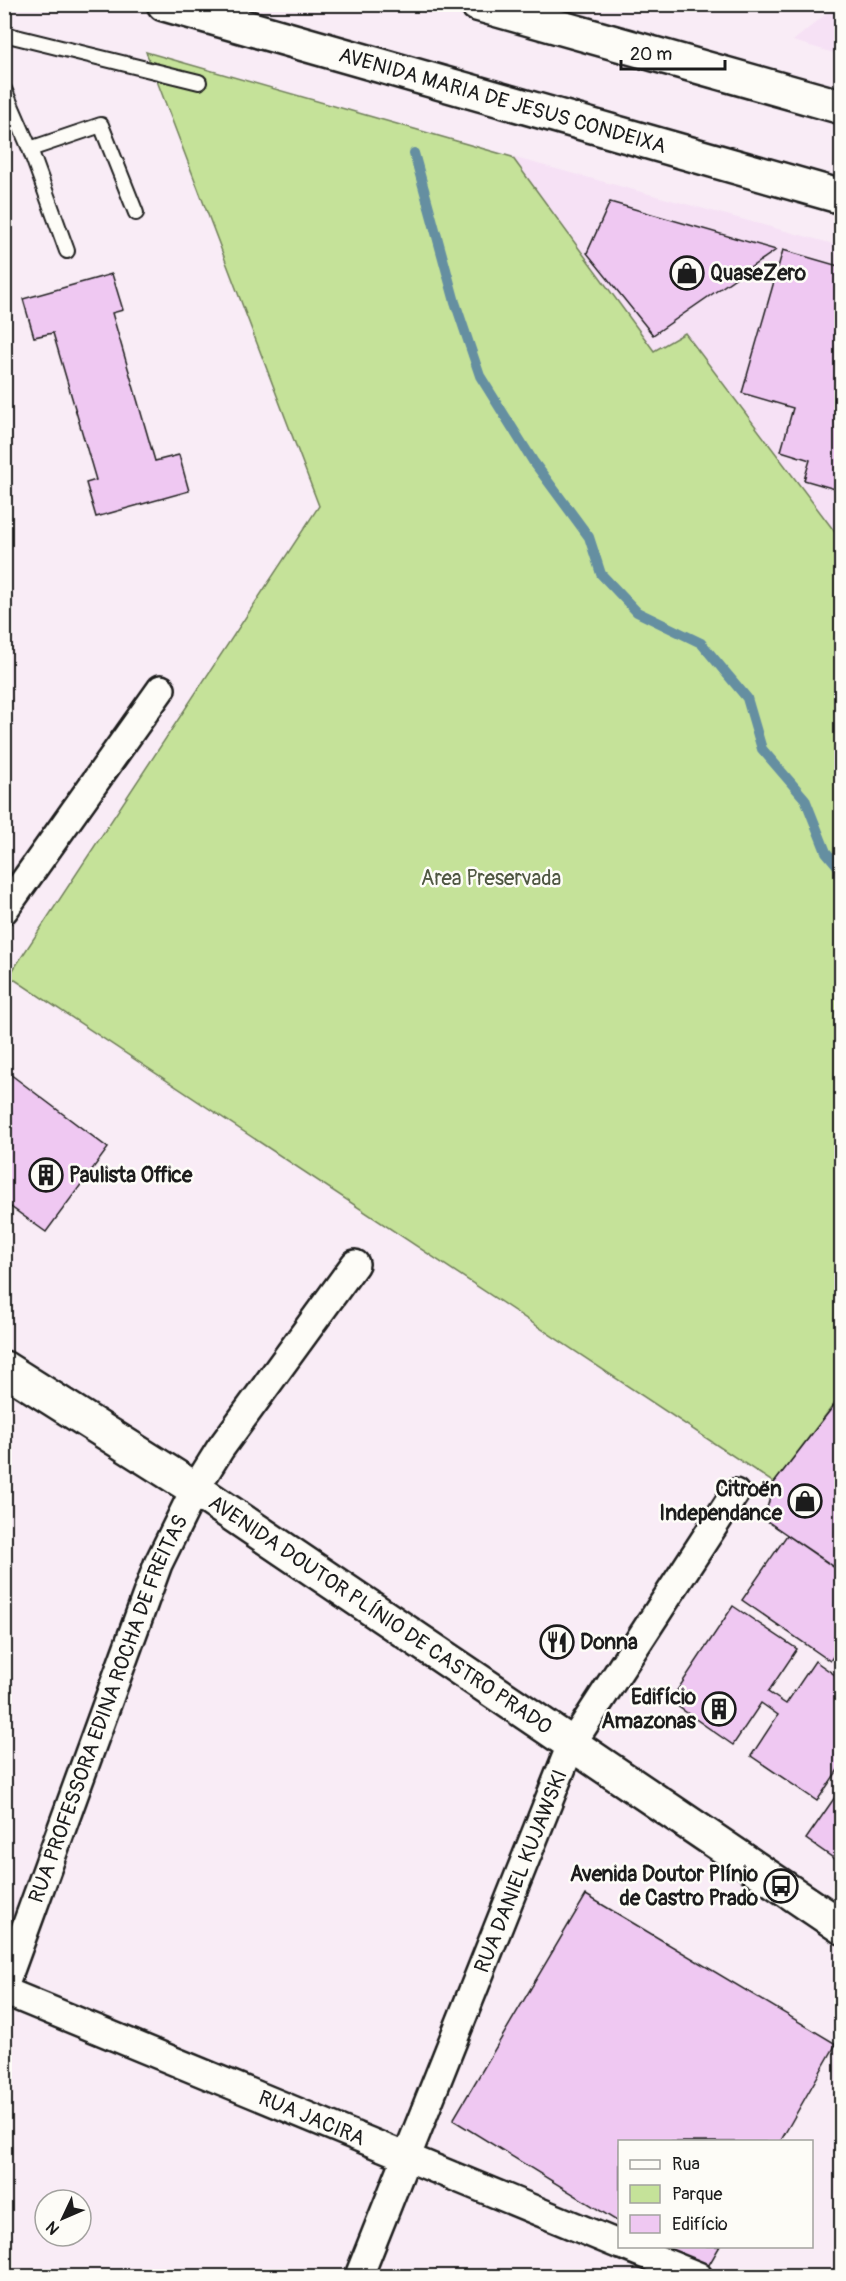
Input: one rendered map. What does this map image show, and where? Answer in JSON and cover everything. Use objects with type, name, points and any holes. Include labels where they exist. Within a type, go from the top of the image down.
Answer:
[{"type":"main road","name":"AVENIDA MARIA DE JESUS CONDEIXA","points":[[164,4],[842,197]]},
{"type":"main road","points":[[477,4],[842,107]]},
{"type":"main road","name":"AVENIDA DOUTOR PLÍNIO DE CASTRO PRADO","points":[[4,1368],[195,1489],[842,1927]]},
{"type":"street","points":[[4,910],[162,689]]},
{"type":"street","name":"RUA PROFESSORA EDINA ROCHA DE FREITAS","points":[[4,1989],[158,1564],[195,1489],[220,1449],[355,1264]]},
{"type":"street","name":"RUA DANIEL KUJAWSKI","points":[[359,2277],[571,1744],[735,1493]]},
{"type":"street","name":"RUA JACIRA","points":[[4,1989],[618,2244]]},
{"type":"street","name":"RUA JACIRA","points":[[627,2248],[698,2277]]},
{"type":"lane","points":[[4,34],[199,82]]},
{"type":"lane","points":[[4,89],[30,149],[67,251]]},
{"type":"lane","points":[[30,149],[101,125],[136,213]]},
{"type":"shaded area","points":[[837,5],[841,5],[841,55],[793,41]]},
{"type":"shaded area","points":[[512,157],[841,246],[841,540],[685,333],[654,352]]},
{"type":"green space","name":"Area Preservada","points":[[146,52],[512,157],[654,351],[685,333],[841,540],[841,1395],[774,1483],[9,976],[319,506]]},
{"type":"building","points":[[610,202],[776,250],[653,335],[587,253]]},
{"type":"building","points":[[783,250],[842,267],[842,491],[804,480],[810,460],[781,451],[793,408],[742,393]]},
{"type":"building","points":[[112,274],[123,310],[112,313],[155,461],[179,455],[189,491],[96,517],[86,483],[96,480],[53,333],[34,337],[23,299]]},
{"type":"building","name":"Paulista Office","points":[[6,1071],[108,1148],[46,1232],[4,1202]]},
{"type":"building","name":"Citroën Independance","points":[[842,1395],[842,1572],[764,1519],[774,1483]]},
{"type":"building","points":[[787,1535],[842,1573],[842,1644],[830,1661],[742,1600]]},
{"type":"building","name":"Edifício Amazonas","points":[[733,1606],[797,1649],[768,1692],[786,1704],[815,1661],[842,1680],[842,1764],[817,1801],[751,1756],[778,1715],[761,1703],[733,1745],[670,1701]]},
{"type":"building","points":[[842,1787],[842,1864],[806,1839]]},
{"type":"building","points":[[586,1895],[836,2044],[781,2140],[618,2140],[618,2222],[453,2120]]},
{"type":"building","points":[[661,2248],[719,2248],[703,2275]]},
{"type":"waterway","points":[[414,153],[455,302],[480,376],[533,461],[589,537],[601,574],[637,612],[701,643],[747,698],[762,749],[805,799],[826,852],[842,871]]},
{"type":"place","name":"QuaseZero","points":[[687,273]]},
{"type":"place","name":"Paulista Office","points":[[46,1175]]},
{"type":"place","name":"Citroën Independance","points":[[805,1501]]},
{"type":"place","name":"Donna","points":[[557,1642]]},
{"type":"place","name":"Edifício Amazonas","points":[[719,1709]]},
{"type":"place","name":"Avenida Doutor Plínio de Castro Prado","points":[[781,1886]]}]
